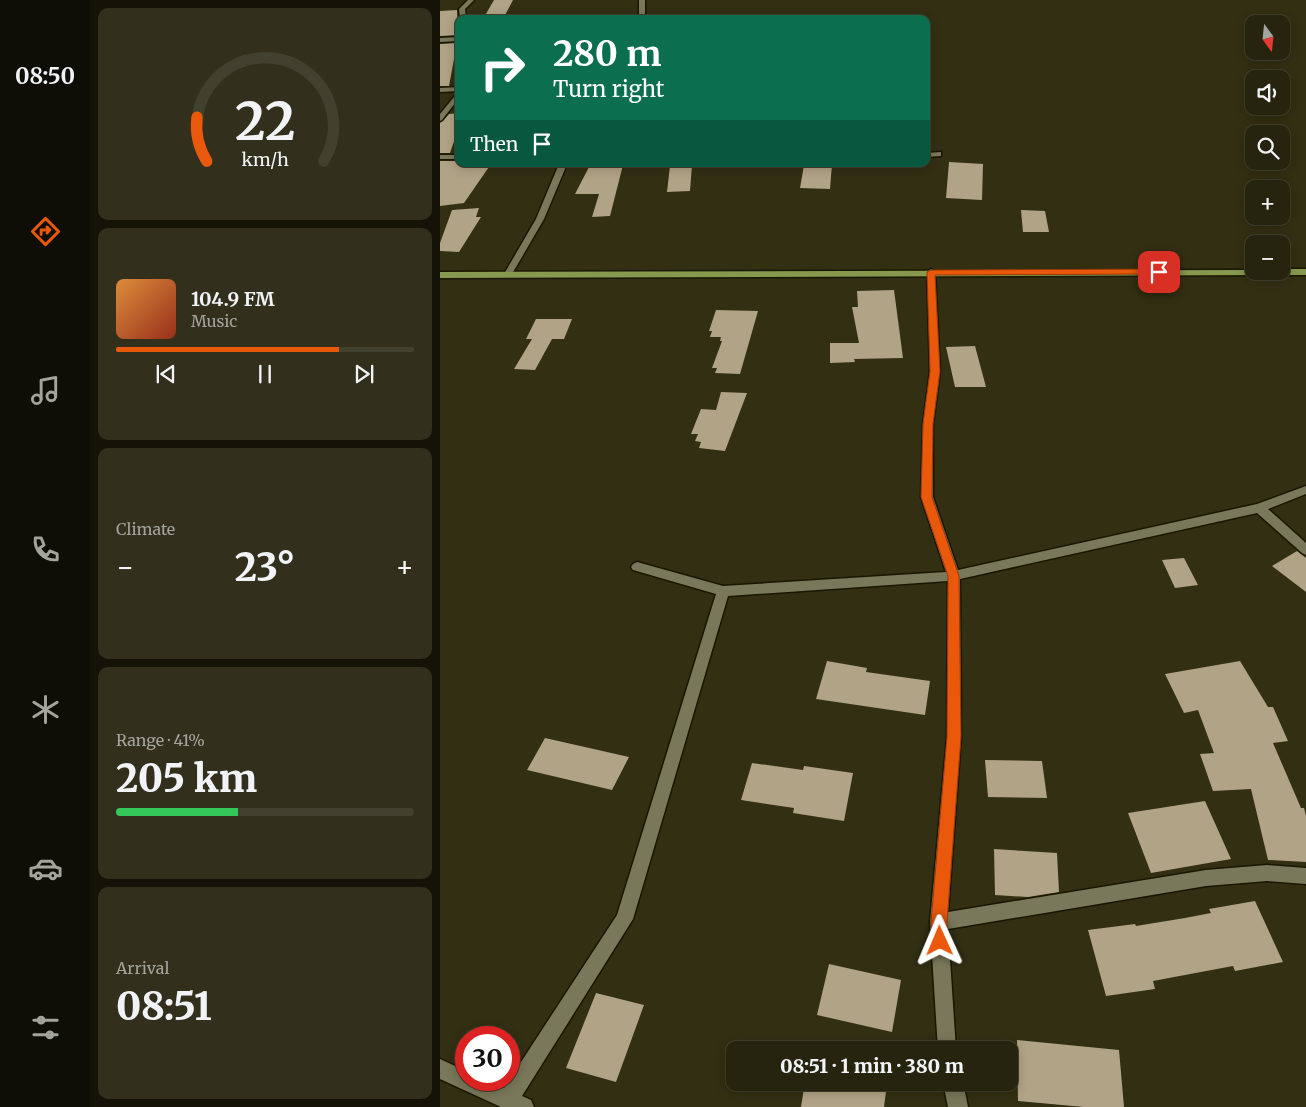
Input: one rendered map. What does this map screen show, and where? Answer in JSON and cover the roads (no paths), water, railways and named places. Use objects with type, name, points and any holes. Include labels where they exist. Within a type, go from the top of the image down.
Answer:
[{"type":"main road","points":[[440,275],[1306,272]]},
{"type":"street","points":[[463,15],[462,10],[471,0]]},
{"type":"street","points":[[642,0],[642,15]]},
{"type":"street","points":[[440,40],[455,39]]},
{"type":"street","points":[[440,90],[455,91]]},
{"type":"street","points":[[440,120],[455,97]]},
{"type":"street","points":[[930,155],[938,154]]},
{"type":"street","points":[[440,157],[455,156]]},
{"type":"street","points":[[508,274],[540,219],[563,167]]},
{"type":"street","points":[[931,272],[935,371],[928,424],[927,497],[954,576],[954,737],[939,922],[945,1041]]},
{"type":"street","points":[[637,567],[723,591],[954,576],[1260,508],[1306,490]]},
{"type":"street","points":[[1260,508],[1306,550]]},
{"type":"street","points":[[440,1068],[516,1103],[624,919],[723,591]]},
{"type":"street","points":[[939,922],[1206,878],[1267,873],[1306,876]]},
{"type":"street","points":[[955,1091],[958,1107]]}]
